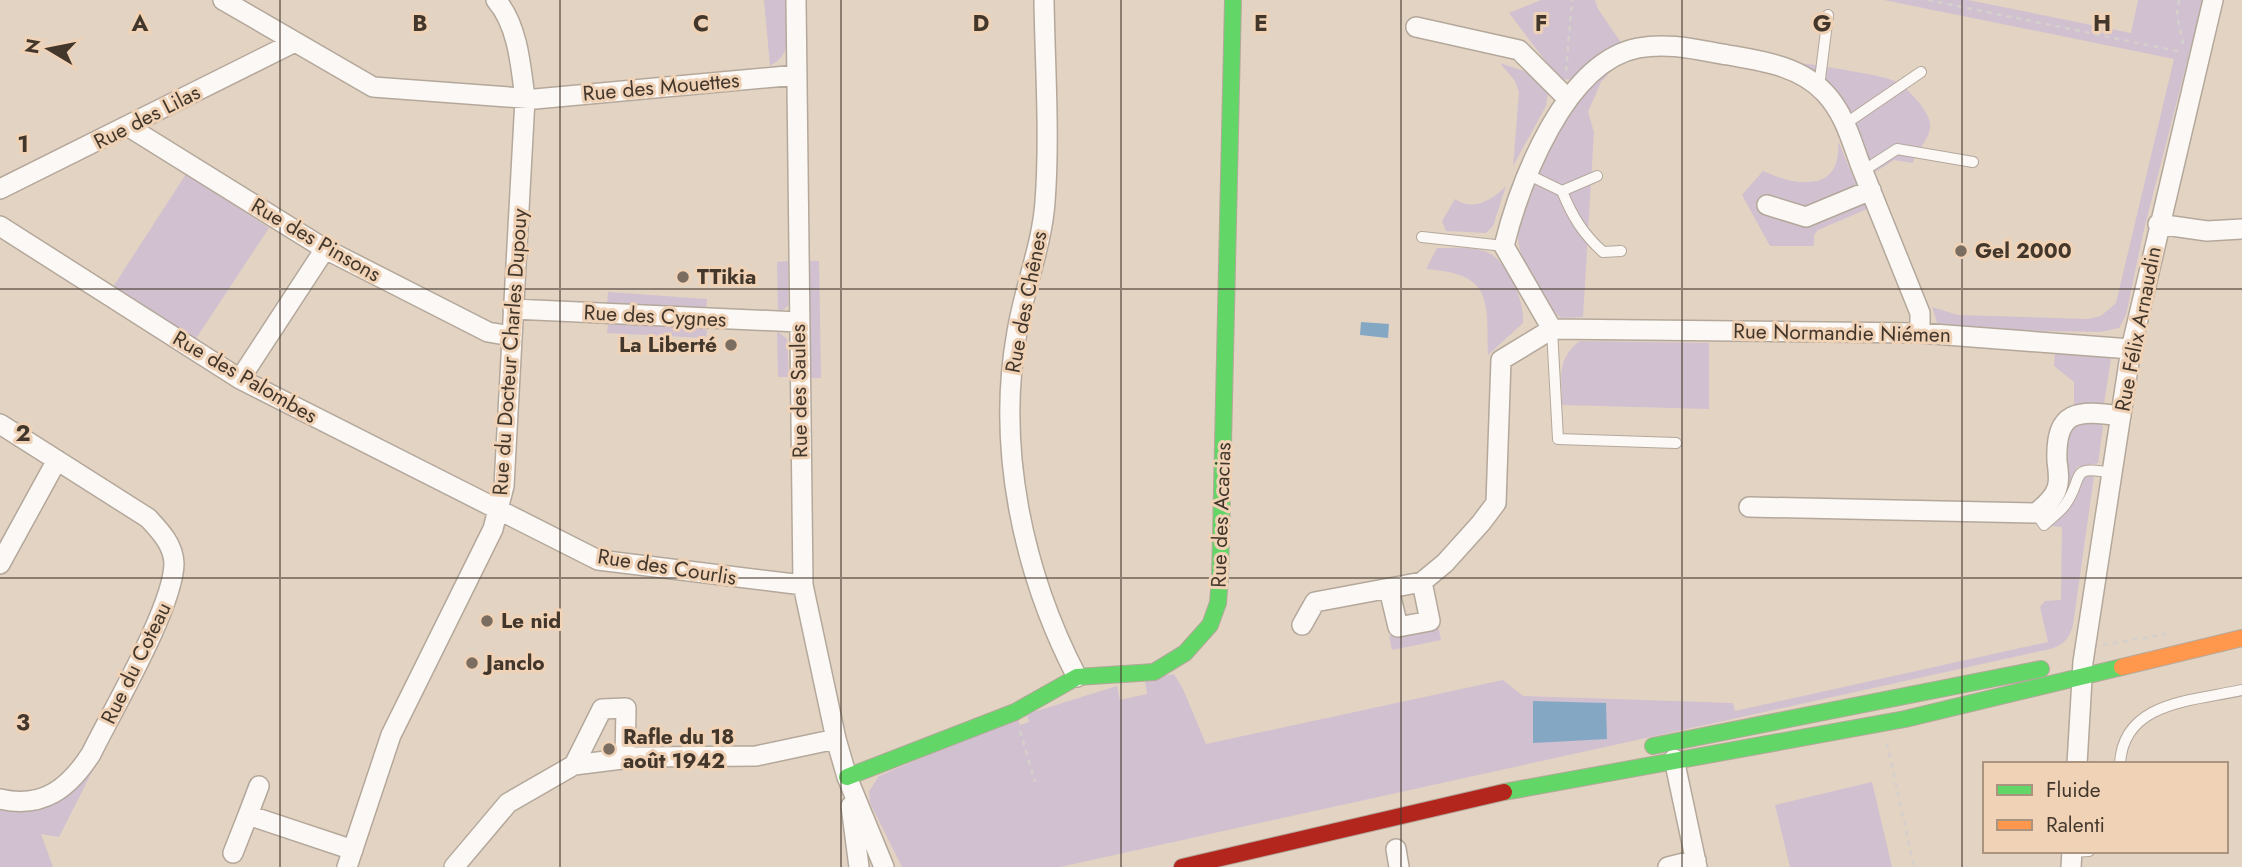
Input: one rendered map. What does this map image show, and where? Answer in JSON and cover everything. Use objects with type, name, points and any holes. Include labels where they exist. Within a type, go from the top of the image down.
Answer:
[{"type":"main road","name":"Rue des Acacias","points":[[847,777],[1015,712],[1077,677],[1154,672],[1198,640],[1210,625],[1218,603],[1233,0]]},
{"type":"main road","points":[[1182,867],[1539,785],[1905,719],[1939,702],[2082,669],[2242,624]]},
{"type":"main road","points":[[1636,749],[2242,638]]},
{"type":"main road","points":[[1674,759],[1680,749],[1770,732],[1799,718]]},
{"type":"main road","points":[[1659,744],[1674,759]]},
{"type":"main road","points":[[1539,785],[1602,756]]},
{"type":"street","name":"Rue des Mouettes","points":[[223,0],[373,87],[525,99],[797,75]]},
{"type":"street","name":"Rue du Docteur Charles Dupouy","points":[[350,858],[391,735],[499,512],[504,486],[525,99],[520,61],[506,11],[496,0]]},
{"type":"street","name":"Rue des Saules","points":[[796,0],[803,585],[836,739],[847,777],[884,867]]},
{"type":"street","name":"Rue des Chênes","points":[[1044,0],[1045,204],[1017,333],[1010,390],[1010,451],[1014,487],[1029,553],[1062,650],[1077,677]]},
{"type":"street","name":"Rue Félix Arnaudin","points":[[2077,762],[2082,669],[2131,349],[2158,224],[2213,0]]},
{"type":"street","points":[[1416,27],[1520,50],[1563,93]]},
{"type":"street","name":"Rue des Lilas","points":[[0,189],[293,43]]},
{"type":"street","points":[[1302,625],[1315,602],[1422,582],[1445,563],[1496,503],[1501,360],[1552,329],[1504,246],[1514,206],[1563,93],[1605,64],[1635,48],[1664,44],[1773,63],[1800,75],[1819,88],[1839,111],[1845,124],[1920,313],[1920,333]]},
{"type":"street","name":"Rue des Pinsons","points":[[129,127],[325,249],[488,332],[511,336]]},
{"type":"street","points":[[1767,205],[1806,217],[1871,190]]},
{"type":"street","points":[[2158,224],[2207,231],[2242,229]]},
{"type":"street","name":"Rue des Palombes","points":[[0,226],[240,379],[499,512]]},
{"type":"street","points":[[240,379],[325,249]]},
{"type":"street","name":"Rue des Cygnes","points":[[513,309],[798,323]]},
{"type":"street","name":"Rue Normandie Niémen","points":[[1552,329],[1920,333],[2131,349]]},
{"type":"street","points":[[1749,507],[2040,519],[2059,485],[2056,444],[2058,431],[2064,422],[2071,416],[2089,411],[2121,416]]},
{"type":"street","name":"Rue du Coteau","points":[[0,424],[148,518],[166,537],[174,561],[170,593],[91,754],[75,778],[58,791],[31,801],[0,799]]},
{"type":"street","points":[[0,564],[57,460]]},
{"type":"street","name":"Rue des Courlis","points":[[499,512],[598,560],[803,585]]},
{"type":"street","points":[[1389,589],[1398,628],[1430,621],[1422,582]]},
{"type":"street","points":[[574,765],[602,709],[626,708],[625,758]]},
{"type":"street","points":[[454,867],[508,803],[574,765],[625,758],[757,756],[836,739]]},
{"type":"street","points":[[1668,867],[1696,864],[1674,759]]},
{"type":"street","name":"Rue des Saules","points":[[847,777],[859,867]]},
{"type":"street","points":[[233,853],[259,786]]},
{"type":"street","points":[[248,815],[350,858]]},
{"type":"lane","points":[[1819,88],[1828,15]]},
{"type":"lane","points":[[1845,124],[1922,72]]},
{"type":"lane","points":[[1863,172],[1897,149],[1973,162]]},
{"type":"lane","points":[[1527,174],[1562,191],[1579,228],[1603,252],[1621,251]]},
{"type":"lane","points":[[1562,191],[1597,176]]},
{"type":"lane","points":[[1422,237],[1504,246]]},
{"type":"lane","points":[[1552,329],[1558,439],[1676,443]]},
{"type":"lane","points":[[2040,519],[2064,506],[2076,475],[2082,471],[2090,469],[2112,473]]},
{"type":"lane","points":[[2120,762],[2121,747],[2130,728],[2150,711],[2242,690]]},
{"type":"path","points":[[1563,93],[1572,0]]},
{"type":"path","points":[[1928,0],[2185,52],[2177,15],[2179,0]]},
{"type":"path","points":[[1015,712],[1035,782]]},
{"type":"path","points":[[1885,737],[1914,867]]},
{"type":"shaded area","points":[[764,0],[786,0],[788,19],[787,46],[784,53],[770,66]]},
{"type":"shaded area","points":[[1541,0],[1595,0],[1598,9],[1622,44],[1597,57],[1572,79],[1560,80],[1509,13]]},
{"type":"shaded area","points":[[1884,0],[1968,0],[2131,33],[2138,0],[2203,0],[2144,229],[2126,315],[2119,328],[2100,332],[1939,329],[1932,307],[1958,315],[2088,319],[2101,316],[2116,303],[2174,59]]},
{"type":"shaded area","points":[[1795,62],[1879,76],[1897,82],[1907,90],[1922,106],[1930,124],[1928,135],[1913,163],[1894,160],[1874,173],[1847,107],[1830,84]]},
{"type":"shaded area","points":[[1500,63],[1527,72],[1548,93],[1546,106],[1513,166],[1519,92],[1515,81]]},
{"type":"shaded area","points":[[1613,69],[1601,82],[1588,112],[1594,132],[1583,317],[1561,318],[1530,277],[1520,252],[1518,228],[1525,199],[1538,166],[1562,121],[1584,92]]},
{"type":"shaded area","points":[[1838,141],[1867,209],[1818,230],[1814,235],[1814,246],[1770,246],[1742,195],[1763,171],[1803,182],[1815,182],[1825,178],[1833,170]]},
{"type":"shaded area","points":[[186,174],[269,228],[195,340],[113,287]]},
{"type":"shaded area","points":[[1506,186],[1493,226],[1486,233],[1446,231],[1442,221],[1455,199],[1462,203],[1482,203]]},
{"type":"shaded area","points":[[1437,248],[1469,248],[1487,252],[1502,264],[1514,283],[1521,304],[1523,323],[1488,355],[1487,318],[1481,293],[1474,283],[1463,277],[1426,269]]},
{"type":"shaded area","points":[[788,261],[788,306],[778,314],[777,262]]},
{"type":"shaded area","points":[[807,261],[819,261],[821,378],[809,378]]},
{"type":"shaded area","points":[[608,292],[707,299],[706,310],[607,305]]},
{"type":"shaded area","points":[[608,324],[707,328],[706,338],[607,333]]},
{"type":"shaded area","points":[[777,331],[787,339],[789,377],[778,377]]},
{"type":"shaded area","points":[[1580,341],[1709,343],[1709,409],[1562,405],[1562,369],[1567,355]]},
{"type":"shaded area","points":[[2055,352],[2105,353],[2111,359],[2104,403],[2074,412],[2074,382],[2054,366]]},
{"type":"shaded area","points":[[2100,421],[2103,427],[2098,463],[2077,467],[2062,502],[2049,514],[2068,426]]},
{"type":"shaded area","points":[[2084,475],[2094,476],[2073,625],[2065,641],[2050,649],[1060,867],[902,867],[870,803],[869,791],[879,776],[1017,717],[1020,725],[1029,722],[1027,714],[1117,686],[1120,700],[1147,694],[1145,680],[1174,674],[1206,744],[1503,680],[1523,696],[1733,703],[1735,711],[2048,642],[2040,607],[2045,601],[2061,600],[2062,527],[2049,526],[2074,501]]},
{"type":"shaded area","points":[[1438,626],[1441,640],[1392,650],[1389,636]]},
{"type":"shaded area","points":[[95,766],[59,837],[41,834],[53,867],[0,867],[0,810],[29,810],[54,802],[76,787]]},
{"type":"shaded area","points":[[1872,782],[1892,867],[1790,867],[1775,805]]},
{"type":"water","points":[[1361,322],[1389,324],[1388,338],[1360,335]]},
{"type":"water","points":[[1533,701],[1606,703],[1607,739],[1533,743]]},
{"type":"traffic: fast","points":[[847,777],[1015,712],[1077,677],[1154,672],[1185,653],[1210,625],[1218,603],[1220,578],[1233,0]]},
{"type":"traffic: fast","points":[[1504,792],[1905,719],[2122,667]]},
{"type":"traffic: fast","points":[[1653,746],[2041,669]]},
{"type":"traffic: slow","points":[[2122,667],[2242,638]]},
{"type":"traffic: jam","points":[[1182,867],[1504,792]]},
{"type":"place","name":"Gel 2000","points":[[1961,251]]},
{"type":"place","name":"TTikia","points":[[683,277]]},
{"type":"place","name":"La Liberté","points":[[731,345]]},
{"type":"place","name":"Le nid","points":[[487,621]]},
{"type":"place","name":"Janclo","points":[[472,663]]},
{"type":"place","name":"Rafle du 18 août 1942","points":[[609,749]]}]
